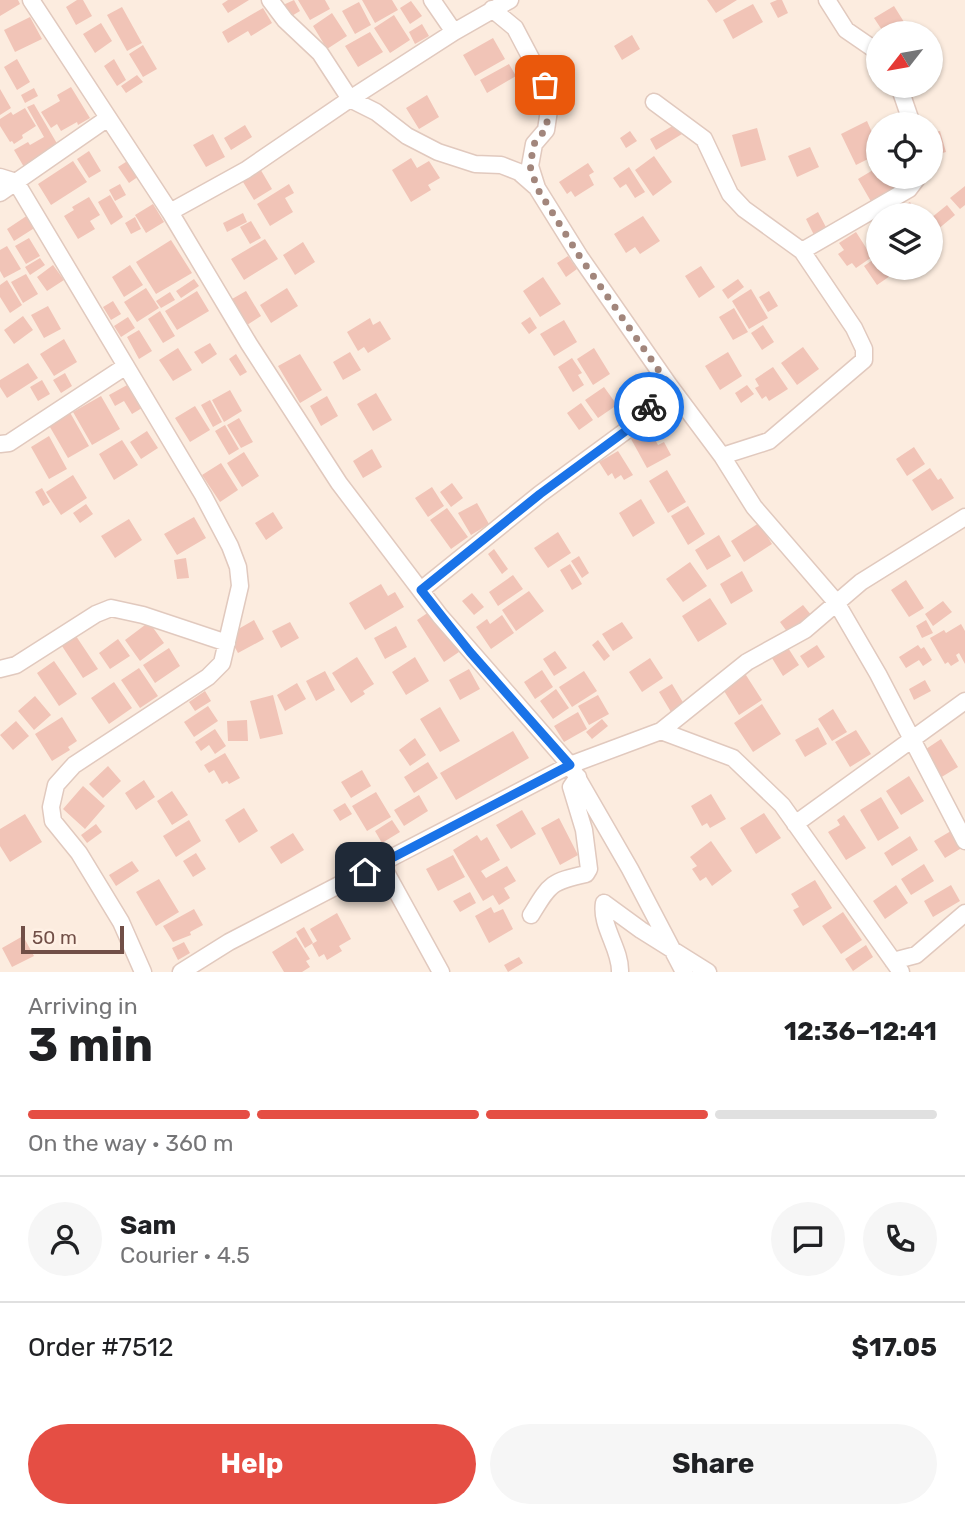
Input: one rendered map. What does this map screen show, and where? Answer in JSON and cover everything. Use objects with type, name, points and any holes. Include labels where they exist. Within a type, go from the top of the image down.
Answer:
[{"type":"street","points":[[31,0],[170,212],[249,344],[339,483],[470,652],[574,771],[684,972]]},
{"type":"street","points":[[270,0],[285,20],[320,53],[350,99],[376,112],[407,136],[438,152],[475,164],[501,165],[519,172],[537,188]]},
{"type":"street","points":[[432,0],[454,32]]},
{"type":"street","points":[[170,212],[246,170],[454,32],[510,0]]},
{"type":"street","points":[[827,0],[846,30],[866,44]]},
{"type":"street","points":[[492,9],[515,27],[545,85],[550,110],[545,130],[534,144],[530,166],[537,188],[580,257],[722,456],[754,507],[836,602],[878,674],[965,841]]},
{"type":"street","points":[[654,102],[704,139],[730,194],[744,209],[802,251],[855,328],[864,349],[864,360],[769,441],[722,456]]},
{"type":"street","points":[[0,193],[108,118]]},
{"type":"street","points":[[0,177],[16,182],[230,546],[238,567],[240,586],[222,663],[208,677],[74,765],[56,785],[51,807],[53,821],[79,853],[121,922],[143,972]]},
{"type":"street","points":[[802,251],[909,189]]},
{"type":"street","points":[[0,444],[9,443],[126,366]]},
{"type":"street","points":[[421,590],[540,494],[627,430],[669,385]]},
{"type":"street","points":[[181,972],[229,942],[381,863],[661,731],[747,662],[805,630],[861,582],[965,517]]},
{"type":"street","points":[[0,669],[16,665],[96,614],[111,608],[143,615],[227,643]]},
{"type":"street","points":[[795,824],[965,701]]},
{"type":"street","points":[[661,731],[733,758],[782,805],[897,967],[916,955],[965,914]]},
{"type":"street","points":[[531,915],[548,887],[559,880],[586,874],[589,869],[583,830],[571,787],[574,771]]},
{"type":"street","points":[[381,863],[441,972]]},
{"type":"street","points":[[620,972],[620,963],[611,942],[603,908],[604,902],[641,930],[708,972]]},
{"type":"building","points":[[0,0],[18,0],[20,4],[0,16]]},
{"type":"building","points":[[77,0],[83,0],[92,16],[76,25],[66,7]]},
{"type":"building","points":[[228,0],[249,0],[228,13],[222,4]]},
{"type":"building","points":[[294,0],[300,11],[290,17],[283,5]]},
{"type":"building","points":[[298,0],[325,0],[330,9],[310,20]]},
{"type":"building","points":[[362,0],[392,0],[398,10],[375,23]]},
{"type":"building","points":[[707,0],[737,0],[716,13]]},
{"type":"building","points":[[782,0],[788,13],[778,18],[770,3]]},
{"type":"building","points":[[411,1],[422,16],[410,24],[400,8]]},
{"type":"building","points":[[359,2],[371,25],[355,34],[342,11]]},
{"type":"building","points":[[753,4],[763,22],[733,39],[723,20]]},
{"type":"building","points":[[894,6],[903,21],[876,21],[874,18]]},
{"type":"building","points":[[122,7],[142,43],[127,51],[107,15]]},
{"type":"building","points":[[263,8],[272,23],[251,36],[248,31],[228,43],[222,32]]},
{"type":"building","points":[[332,13],[347,36],[327,49],[313,26]]},
{"type":"building","points":[[394,15],[410,40],[390,53],[374,28]]},
{"type":"building","points":[[30,17],[42,39],[15,52],[4,30]]},
{"type":"building","points":[[101,23],[112,41],[95,53],[83,34]]},
{"type":"building","points":[[422,24],[429,36],[415,44],[409,32]]},
{"type":"building","points":[[370,32],[383,52],[358,67],[345,46]]},
{"type":"building","points":[[632,35],[640,49],[622,60],[614,46]]},
{"type":"building","points":[[493,38],[505,59],[475,76],[463,55]]},
{"type":"building","points":[[143,45],[157,69],[143,77],[129,54]]},
{"type":"building","points":[[17,59],[30,82],[17,90],[4,67]]},
{"type":"building","points":[[114,59],[126,80],[117,86],[104,66]]},
{"type":"building","points":[[509,64],[516,76],[487,93],[480,80]]},
{"type":"building","points":[[137,75],[143,82],[126,93],[121,86]]},
{"type":"building","points":[[71,87],[90,118],[61,131],[57,124],[51,128],[41,112],[60,101],[57,95]]},
{"type":"building","points":[[34,88],[38,96],[25,103],[21,95]]},
{"type":"building","points":[[0,89],[11,108],[0,115]]},
{"type":"building","points":[[427,95],[439,117],[419,129],[406,108]]},
{"type":"building","points":[[34,104],[59,147],[24,167],[14,150],[44,137],[27,107]]},
{"type":"building","points":[[25,108],[36,126],[14,144],[0,126],[0,119]]},
{"type":"building","points":[[866,122],[866,160],[856,165],[841,134]]},
{"type":"building","points":[[676,124],[682,134],[656,150],[650,139]]},
{"type":"building","points":[[245,125],[252,137],[231,150],[224,138]]},
{"type":"building","points":[[757,128],[766,160],[741,167],[732,135]]},
{"type":"building","points":[[630,131],[637,141],[626,148],[620,138]]},
{"type":"building","points":[[213,134],[225,157],[206,167],[193,145]]},
{"type":"building","points":[[810,147],[819,167],[797,177],[788,156]]},
{"type":"building","points":[[89,151],[101,171],[89,178],[77,159]]},
{"type":"building","points":[[654,156],[672,182],[653,196],[635,170]]},
{"type":"building","points":[[411,158],[417,168],[429,161],[440,178],[428,185],[431,190],[411,202],[392,170]]},
{"type":"building","points":[[129,160],[139,176],[129,183],[118,167]]},
{"type":"building","points":[[73,161],[87,182],[51,205],[38,184]]},
{"type":"building","points":[[588,163],[594,172],[589,175],[594,185],[575,197],[571,191],[567,194],[559,182]]},
{"type":"building","points":[[259,167],[272,189],[254,200],[240,177]]},
{"type":"building","points":[[629,167],[645,192],[635,198],[626,184],[620,188],[613,178]]},
{"type":"building","points":[[866,174],[866,189],[900,189],[872,203],[858,179]]},
{"type":"building","points":[[120,184],[126,195],[115,201],[109,190]]},
{"type":"building","points":[[289,184],[294,193],[285,198],[293,212],[270,226],[257,204]]},
{"type":"building","points":[[965,186],[965,205],[960,209],[950,198]]},
{"type":"building","points":[[110,195],[123,217],[111,225],[98,202]]},
{"type":"building","points":[[89,197],[100,215],[90,221],[95,229],[78,239],[64,216],[74,210],[72,207]]},
{"type":"building","points":[[153,204],[164,222],[146,233],[135,215]]},
{"type":"building","points":[[947,205],[955,215],[943,225],[943,208]]},
{"type":"building","points":[[818,212],[828,231],[815,237],[806,219]]},
{"type":"building","points":[[243,213],[247,222],[227,232],[223,223]]},
{"type":"building","points":[[28,215],[36,227],[14,241],[7,229]]},
{"type":"building","points":[[643,216],[660,241],[640,254],[635,247],[626,253],[614,234]]},
{"type":"building","points":[[135,217],[141,229],[131,234],[125,223]]},
{"type":"building","points":[[251,221],[261,238],[250,244],[240,227]]},
{"type":"building","points":[[856,232],[866,248],[866,261],[856,268],[852,263],[847,266],[838,254],[844,250],[839,243]]},
{"type":"building","points":[[29,238],[40,256],[26,264],[15,246]]},
{"type":"building","points":[[265,239],[278,259],[244,280],[231,259]]},
{"type":"building","points":[[171,240],[192,273],[156,294],[136,262]]},
{"type":"building","points":[[303,242],[315,262],[295,275],[283,255]]},
{"type":"building","points":[[7,246],[21,269],[4,278],[0,271],[0,250]]},
{"type":"building","points":[[568,256],[577,269],[566,277],[557,263]]},
{"type":"building","points":[[40,258],[45,265],[30,275],[25,267]]},
{"type":"building","points":[[53,265],[64,280],[47,291],[37,277]]},
{"type":"building","points":[[130,265],[143,285],[124,297],[112,277]]},
{"type":"building","points":[[701,266],[715,287],[699,298],[685,276]]},
{"type":"building","points":[[26,274],[38,294],[23,303],[11,282]]},
{"type":"building","points":[[543,277],[561,304],[540,317],[523,291]]},
{"type":"building","points":[[194,279],[199,286],[181,298],[176,291]]},
{"type":"building","points":[[738,279],[744,287],[728,299],[722,290]]},
{"type":"building","points":[[7,280],[22,305],[10,313],[0,297],[0,285]]},
{"type":"building","points":[[146,288],[159,308],[137,322],[124,302]]},
{"type":"building","points":[[287,288],[298,306],[271,323],[260,305]]},
{"type":"building","points":[[751,289],[768,318],[749,329],[732,301]]},
{"type":"building","points":[[197,291],[209,311],[177,330],[165,311]]},
{"type":"building","points":[[246,291],[261,316],[247,325],[232,299]]},
{"type":"building","points":[[769,291],[778,306],[768,312],[759,297]]},
{"type":"building","points":[[170,292],[175,300],[161,308],[156,301]]},
{"type":"building","points":[[113,301],[121,314],[111,320],[103,307]]},
{"type":"building","points":[[48,306],[61,329],[44,338],[31,315]]},
{"type":"building","points":[[734,308],[748,332],[733,340],[719,317]]},
{"type":"building","points":[[160,311],[175,336],[163,343],[148,319]]},
{"type":"building","points":[[23,316],[33,330],[14,344],[4,330]]},
{"type":"building","points":[[128,317],[135,328],[121,337],[114,326]]},
{"type":"building","points":[[530,317],[537,328],[529,334],[521,323]]},
{"type":"building","points":[[370,318],[373,325],[380,321],[391,339],[368,353],[364,347],[358,351],[347,332]]},
{"type":"building","points":[[564,320],[577,342],[554,356],[540,334]]},
{"type":"building","points":[[763,325],[774,342],[762,350],[751,333]]},
{"type":"building","points":[[139,330],[152,351],[139,359],[127,337]]},
{"type":"building","points":[[64,339],[77,362],[54,376],[40,354]]},
{"type":"building","points":[[210,343],[217,354],[202,364],[194,352]]},
{"type":"building","points":[[803,347],[819,369],[797,385],[781,363]]},
{"type":"building","points":[[178,348],[192,370],[173,381],[159,360]]},
{"type":"building","points":[[594,348],[610,374],[593,385],[577,359]]},
{"type":"building","points":[[350,352],[361,370],[343,380],[333,362]]},
{"type":"building","points":[[728,352],[742,376],[720,390],[705,366]]},
{"type":"building","points":[[236,354],[247,372],[240,376],[229,359]]},
{"type":"building","points":[[300,354],[322,390],[300,403],[278,366]]},
{"type":"building","points":[[572,358],[582,373],[578,375],[584,385],[573,392],[558,367]]},
{"type":"building","points":[[28,363],[38,378],[7,398],[0,387],[0,380]]},
{"type":"building","points":[[773,367],[788,389],[769,401],[766,396],[762,399],[755,388],[759,386],[755,379]]},
{"type":"building","points":[[65,373],[72,386],[61,393],[53,380]]},
{"type":"building","points":[[42,380],[50,394],[38,401],[30,387]]},
{"type":"building","points":[[129,384],[142,408],[132,414],[124,401],[115,406],[109,395]]},
{"type":"building","points":[[747,385],[754,394],[741,403],[735,393]]},
{"type":"building","points":[[604,387],[617,405],[598,418],[585,400]]},
{"type":"building","points":[[230,390],[242,411],[224,422],[212,400]]},
{"type":"building","points":[[376,393],[392,420],[373,431],[357,404]]},
{"type":"building","points":[[101,396],[120,429],[92,445],[73,412]]},
{"type":"building","points":[[327,396],[338,416],[321,426],[310,406]]},
{"type":"building","points":[[210,400],[222,422],[213,427],[201,405]]},
{"type":"building","points":[[581,403],[593,420],[579,430],[567,413]]},
{"type":"building","points":[[195,406],[210,430],[190,442],[175,418]]},
{"type":"building","points":[[68,409],[89,446],[68,458],[47,422]]},
{"type":"building","points":[[239,418],[253,442],[241,448],[227,425]]},
{"type":"building","points":[[225,425],[239,449],[229,455],[215,431]]},
{"type":"building","points":[[649,429],[658,445],[664,442],[671,455],[647,468],[631,439]]},
{"type":"building","points":[[147,431],[158,448],[141,459],[130,442]]},
{"type":"building","points":[[49,436],[67,469],[49,479],[31,447]]},
{"type":"building","points":[[122,440],[138,465],[114,480],[99,454]]},
{"type":"building","points":[[914,447],[925,464],[907,476],[896,459]]},
{"type":"building","points":[[372,449],[382,467],[363,478],[353,461]]},
{"type":"building","points":[[618,451],[633,475],[624,480],[621,475],[615,479],[612,473],[608,476],[599,462]]},
{"type":"building","points":[[244,452],[259,476],[242,487],[227,463]]},
{"type":"building","points":[[221,463],[238,490],[220,502],[202,475]]},
{"type":"building","points":[[930,468],[938,480],[941,478],[954,498],[932,511],[912,480]]},
{"type":"building","points":[[667,470],[686,502],[668,513],[649,481]]},
{"type":"building","points":[[73,475],[87,498],[61,515],[46,492]]},
{"type":"building","points":[[452,483],[463,498],[451,507],[440,492]]},
{"type":"building","points":[[432,487],[444,506],[428,517],[415,498]]},
{"type":"building","points":[[42,488],[50,502],[43,506],[35,492]]},
{"type":"building","points":[[641,499],[655,523],[633,537],[619,513]]},
{"type":"building","points":[[477,503],[489,524],[471,535],[458,513]]},
{"type":"building","points":[[86,504],[93,514],[80,523],[73,513]]},
{"type":"building","points":[[688,506],[705,534],[688,545],[671,516]]},
{"type":"building","points":[[447,508],[468,537],[451,549],[430,520]]},
{"type":"building","points":[[273,512],[283,528],[266,540],[255,523]]},
{"type":"building","points":[[194,517],[206,538],[177,555],[164,534]]},
{"type":"building","points":[[129,519],[142,540],[115,558],[101,536]]},
{"type":"building","points":[[759,523],[772,544],[744,562],[731,541]]},
{"type":"building","points":[[558,532],[571,553],[548,568],[534,548]]},
{"type":"building","points":[[719,535],[731,556],[707,570],[695,550]]},
{"type":"building","points":[[494,549],[508,569],[502,574],[488,554]]},
{"type":"building","points":[[579,556],[589,573],[582,578],[571,561]]},
{"type":"building","points":[[186,558],[189,578],[177,579],[174,560]]},
{"type":"building","points":[[690,562],[707,586],[683,602],[666,579]]},
{"type":"building","points":[[570,564],[582,584],[572,590],[560,570]]},
{"type":"building","points":[[742,571],[753,591],[731,604],[720,584]]},
{"type":"building","points":[[513,575],[523,589],[498,606],[489,592]]},
{"type":"building","points":[[906,580],[924,608],[909,617],[891,590]]},
{"type":"building","points":[[381,584],[388,596],[395,592],[404,607],[365,630],[349,603]]},
{"type":"building","points":[[529,591],[544,611],[516,631],[502,610]]},
{"type":"building","points":[[472,593],[484,607],[474,615],[462,601]]},
{"type":"building","points":[[710,598],[727,624],[698,642],[682,616]]},
{"type":"building","points":[[943,601],[952,612],[933,626],[925,614]]},
{"type":"building","points":[[803,605],[812,616],[788,633],[780,622]]},
{"type":"building","points":[[432,610],[459,652],[444,662],[417,620]]},
{"type":"building","points":[[502,615],[514,633],[491,649],[476,627],[487,619],[490,624]]},
{"type":"building","points":[[254,620],[264,639],[238,653],[228,635]]},
{"type":"building","points":[[926,620],[933,633],[922,638],[916,626]]},
{"type":"building","points":[[149,622],[164,643],[140,661],[125,640]]},
{"type":"building","points":[[290,622],[299,638],[281,648],[272,631]]},
{"type":"building","points":[[622,622],[633,638],[613,651],[602,634]]},
{"type":"building","points":[[961,624],[965,631],[965,664],[959,653],[956,655],[959,661],[951,666],[948,662],[945,664],[930,638]]},
{"type":"building","points":[[396,626],[407,647],[385,659],[374,638]]},
{"type":"building","points":[[74,633],[98,669],[83,678],[60,643]]},
{"type":"building","points":[[118,639],[130,656],[110,669],[99,653]]},
{"type":"building","points":[[598,640],[610,656],[604,661],[592,645]]},
{"type":"building","points":[[783,640],[799,665],[783,676],[767,650]]},
{"type":"building","points":[[817,645],[825,657],[808,668],[800,656]]},
{"type":"building","points":[[918,645],[921,649],[924,647],[932,660],[923,666],[919,660],[906,668],[899,657]]},
{"type":"building","points":[[169,648],[180,666],[155,683],[143,665]]},
{"type":"building","points":[[555,651],[567,668],[554,676],[543,659]]},
{"type":"building","points":[[357,657],[374,684],[351,703],[332,673]]},
{"type":"building","points":[[415,657],[429,681],[406,695],[392,672]]},
{"type":"building","points":[[650,658],[663,678],[642,692],[629,672]]},
{"type":"building","points":[[54,661],[77,694],[59,706],[37,673]]},
{"type":"building","points":[[139,668],[158,696],[140,708],[121,680]]},
{"type":"building","points":[[469,669],[480,689],[460,700],[449,680]]},
{"type":"building","points":[[542,670],[553,687],[535,699],[524,682]]},
{"type":"building","points":[[325,671],[335,690],[316,701],[306,681]]},
{"type":"building","points":[[584,671],[597,691],[572,707],[559,687]]},
{"type":"building","points":[[744,672],[762,700],[739,715],[721,686]]},
{"type":"building","points":[[925,680],[931,691],[914,700],[909,689]]},
{"type":"building","points":[[114,682],[132,708],[109,724],[91,698]]},
{"type":"building","points":[[297,683],[306,699],[285,711],[277,695]]},
{"type":"building","points":[[672,684],[684,704],[671,712],[659,692]]},
{"type":"building","points":[[556,689],[569,708],[553,719],[540,701]]},
{"type":"building","points":[[205,691],[211,701],[195,711],[189,702]]},
{"type":"building","points":[[273,695],[283,734],[260,739],[250,701]]},
{"type":"building","points":[[598,695],[609,714],[589,725],[578,706]]},
{"type":"building","points":[[35,696],[51,715],[34,730],[18,711]]},
{"type":"building","points":[[762,704],[781,734],[753,752],[734,723]]},
{"type":"building","points":[[208,706],[218,721],[194,737],[184,722]]},
{"type":"building","points":[[440,707],[460,741],[440,752],[420,719]]},
{"type":"building","points":[[833,709],[847,732],[832,741],[818,719]]},
{"type":"building","points":[[578,712],[587,729],[564,742],[554,726]]},
{"type":"building","points":[[62,717],[77,741],[68,747],[70,750],[52,761],[35,734]]},
{"type":"building","points":[[602,719],[608,726],[592,739],[586,732]]},
{"type":"building","points":[[247,720],[248,741],[228,741],[227,721]]},
{"type":"building","points":[[16,721],[29,736],[13,750],[0,735]]},
{"type":"building","points":[[818,727],[827,744],[805,757],[795,740]]},
{"type":"building","points":[[215,729],[226,746],[215,754],[209,745],[201,751],[195,742]]},
{"type":"building","points":[[856,730],[871,754],[850,767],[835,742]]},
{"type":"building","points":[[513,731],[529,758],[456,800],[440,773]]},
{"type":"building","points":[[415,738],[426,755],[410,766],[399,750]]},
{"type":"building","points":[[941,739],[958,767],[940,778],[923,751]]},
{"type":"building","points":[[225,753],[240,778],[229,784],[227,781],[222,784],[214,770],[209,773],[204,765]]},
{"type":"building","points":[[428,762],[438,778],[414,793],[404,777]]},
{"type":"building","points":[[108,766],[121,781],[103,798],[89,784]]},
{"type":"building","points":[[362,770],[371,786],[351,798],[341,782]]},
{"type":"building","points":[[909,776],[924,801],[901,815],[886,791]]},
{"type":"building","points":[[144,780],[155,797],[136,810],[125,793]]},
{"type":"building","points":[[83,786],[105,806],[85,829],[63,809]]},
{"type":"building","points":[[172,791],[188,815],[172,825],[157,801]]},
{"type":"building","points":[[376,792],[391,817],[367,831],[352,806]]},
{"type":"building","points":[[711,794],[726,819],[710,828],[707,823],[702,826],[691,806]]},
{"type":"building","points":[[419,795],[428,811],[404,826],[394,810]]},
{"type":"building","points":[[881,797],[899,828],[878,841],[860,810]]},
{"type":"building","points":[[345,803],[352,814],[340,821],[333,810]]},
{"type":"building","points":[[244,808],[258,831],[239,843],[225,820]]},
{"type":"building","points":[[522,810],[536,834],[511,849],[496,825]]},
{"type":"building","points":[[764,813],[781,838],[756,854],[740,828]]},
{"type":"building","points":[[25,814],[42,842],[10,862],[0,846],[0,829]]},
{"type":"building","points":[[844,815],[866,848],[846,860],[828,832],[840,825],[837,820]]},
{"type":"building","points":[[559,818],[578,855],[560,865],[541,828]]},
{"type":"building","points":[[189,820],[201,841],[176,857],[163,836]]},
{"type":"building","points":[[392,820],[400,832],[382,843],[375,831]]},
{"type":"building","points":[[96,824],[102,832],[87,843],[81,835]]},
{"type":"building","points":[[956,828],[965,846],[945,858],[934,841]]},
{"type":"building","points":[[293,833],[304,850],[281,864],[270,847]]},
{"type":"building","points":[[477,835],[481,841],[487,837],[500,860],[481,871],[486,878],[507,866],[516,881],[504,888],[510,898],[499,905],[493,895],[483,901],[453,850]]},
{"type":"building","points":[[910,836],[918,850],[892,866],[884,853]]},
{"type":"building","points":[[711,841],[732,871],[712,886],[706,877],[700,881],[692,869],[697,866],[690,857]]},
{"type":"building","points":[[196,853],[206,869],[193,877],[183,861]]},
{"type":"building","points":[[453,855],[465,877],[438,891],[426,869]]},
{"type":"building","points":[[132,861],[139,871],[116,886],[109,875]]},
{"type":"building","points":[[924,864],[934,881],[911,895],[901,879]]},
{"type":"building","points":[[159,879],[179,912],[156,926],[136,892]]},
{"type":"building","points":[[815,880],[832,908],[803,926],[793,910],[799,907],[791,894]]},
{"type":"building","points":[[896,885],[908,903],[885,919],[873,901]]},
{"type":"building","points":[[951,885],[960,901],[933,917],[924,901]]},
{"type":"building","points":[[470,892],[476,903],[460,912],[453,901]]},
{"type":"building","points":[[491,907],[494,913],[503,909],[513,929],[489,943],[475,916]]},
{"type":"building","points":[[194,909],[203,925],[190,932],[191,935],[173,942],[163,926]]},
{"type":"building","points":[[843,912],[862,940],[841,954],[822,926]]},
{"type":"building","points":[[337,913],[351,939],[339,946],[342,951],[327,960],[324,954],[319,957],[312,944],[317,941],[310,929]]},
{"type":"building","points":[[304,927],[313,943],[305,948],[296,932]]},
{"type":"building","points":[[23,936],[34,956],[12,967],[2,948]]},
{"type":"building","points":[[296,937],[310,959],[306,961],[310,967],[302,972],[284,972],[272,952]]},
{"type":"building","points":[[184,942],[190,953],[178,960],[172,948]]},
{"type":"building","points":[[866,945],[873,957],[853,971],[845,959]]},
{"type":"building","points":[[519,957],[523,963],[508,972],[504,965]]},
{"type":"way so far","points":[[545,85],[550,110],[545,130],[534,144],[530,166],[537,188],[580,257],[669,385],[649,407]]},
{"type":"route","points":[[365,872],[570,765],[470,652],[421,590],[540,494],[627,430],[649,407]]}]
